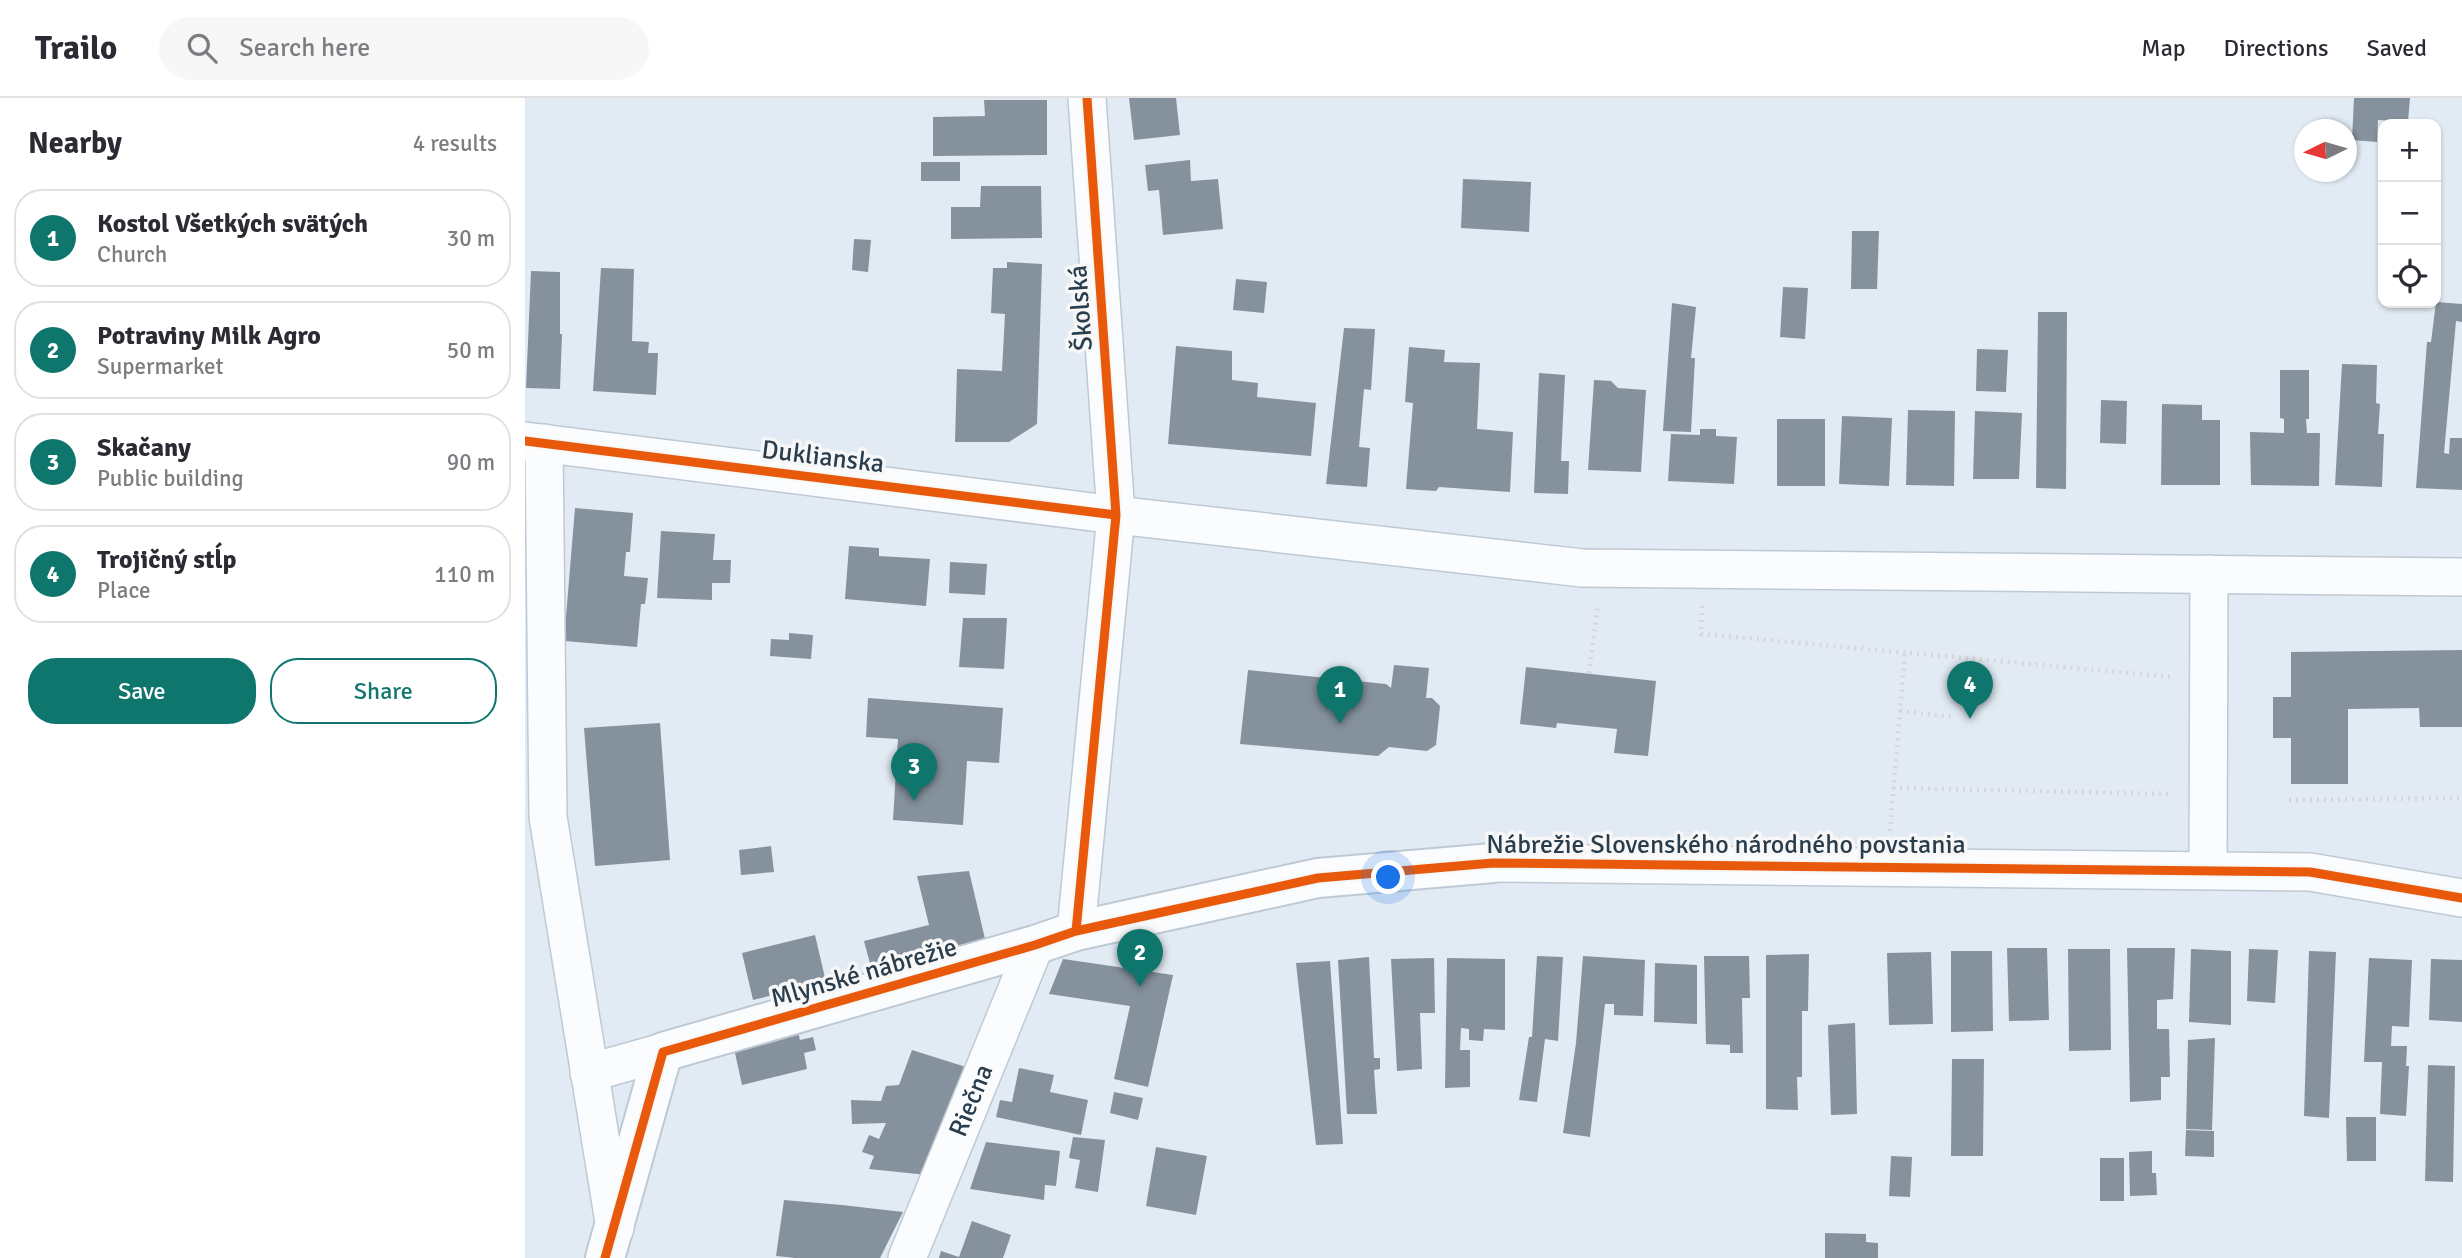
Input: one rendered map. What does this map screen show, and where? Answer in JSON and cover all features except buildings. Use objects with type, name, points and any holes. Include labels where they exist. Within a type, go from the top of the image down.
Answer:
[{"type":"street","name":"Školská","points":[[1087,98],[1116,515]]},
{"type":"street","name":"Duklianska","points":[[535,442],[1116,515]]},
{"type":"street","points":[[535,442],[548,817],[589,1073],[610,1243]]},
{"type":"street","points":[[1076,931],[1116,515],[1602,569],[2462,577]]},
{"type":"street","points":[[2208,871],[2209,574]]},
{"type":"street","name":"Nábrežie Slovenského národného povstania","points":[[1076,931],[1318,878],[1493,863],[2310,872],[2462,898]]},
{"type":"street","name":"Mlynské nábrežie","points":[[663,1052],[1076,931]]},
{"type":"street","name":"Riečna","points":[[907,1258],[1035,945]]},
{"type":"street","points":[[589,1073],[663,1052]]},
{"type":"street","points":[[610,1243],[663,1052]]},
{"type":"path","points":[[1589,673],[1602,569]]},
{"type":"path","points":[[1701,634],[2208,680]]},
{"type":"path","points":[[1887,867],[1905,652]]},
{"type":"path","points":[[1900,711],[1952,717]]},
{"type":"path","points":[[1893,788],[2208,795]]},
{"type":"path","points":[[2289,800],[2462,798]]},
{"type":"cycle path","points":[[1076,931],[1116,515],[1087,98]]},
{"type":"cycle path","points":[[525,441],[1116,515]]},
{"type":"cycle path","points":[[605,1258],[663,1052],[1076,931],[1318,878],[1493,863],[2310,872],[2462,898]]},
{"type":"place","name":"Trojičný stĺp","points":[[1970,719]]},
{"type":"place","name":"Kostol Všetkých svätých","points":[[1340,724]]},
{"type":"place","name":"Skačany","points":[[914,801]]},
{"type":"place","name":"Potraviny Milk Agro","points":[[1140,987]]}]
